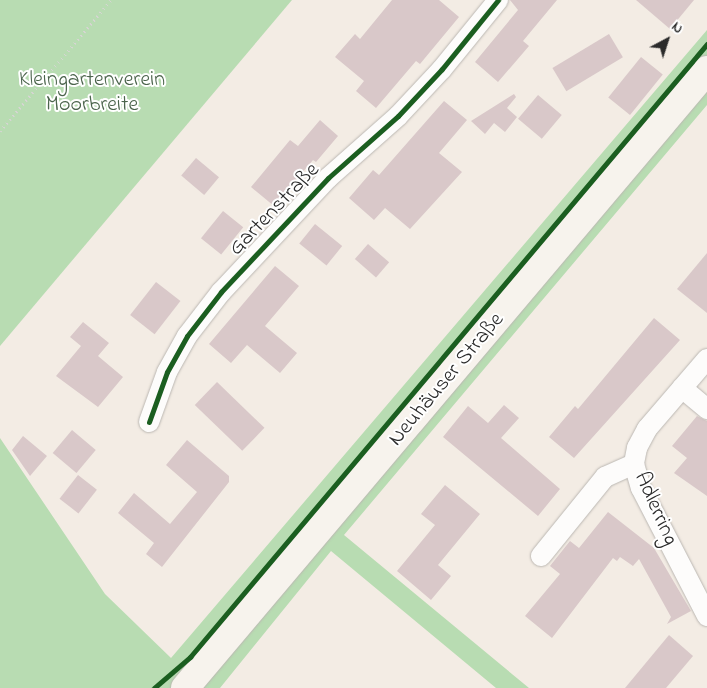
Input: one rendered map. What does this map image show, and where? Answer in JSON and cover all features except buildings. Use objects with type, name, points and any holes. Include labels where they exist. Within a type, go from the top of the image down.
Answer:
[{"type":"main road","name":"Neuhäuser Straße","points":[[185,688],[707,70]]},
{"type":"street","name":"Gartenstraße","points":[[149,422],[167,372],[187,336],[220,292],[328,178],[398,116],[442,69],[498,0]]},
{"type":"street","name":"Adlerring","points":[[707,359],[647,429],[637,448],[634,464],[641,488],[707,616]]},
{"type":"street","points":[[682,388],[707,408]]},
{"type":"street","points":[[541,556],[605,477],[634,464]]},
{"type":"path","points":[[0,131],[111,0]]},
{"type":"green space","name":"Kleingartenverein Moorbreite","points":[[0,0],[292,0],[0,346]]},
{"type":"green space","points":[[707,30],[707,105],[344,535],[529,688],[496,688],[331,551],[220,688],[0,688],[0,438],[105,594],[171,658]]},
{"type":"cycle path","points":[[149,422],[167,372],[187,336],[221,292],[328,178],[398,116],[442,69],[498,0]]},
{"type":"cycle path","points":[[154,688],[190,657],[707,44]]}]
